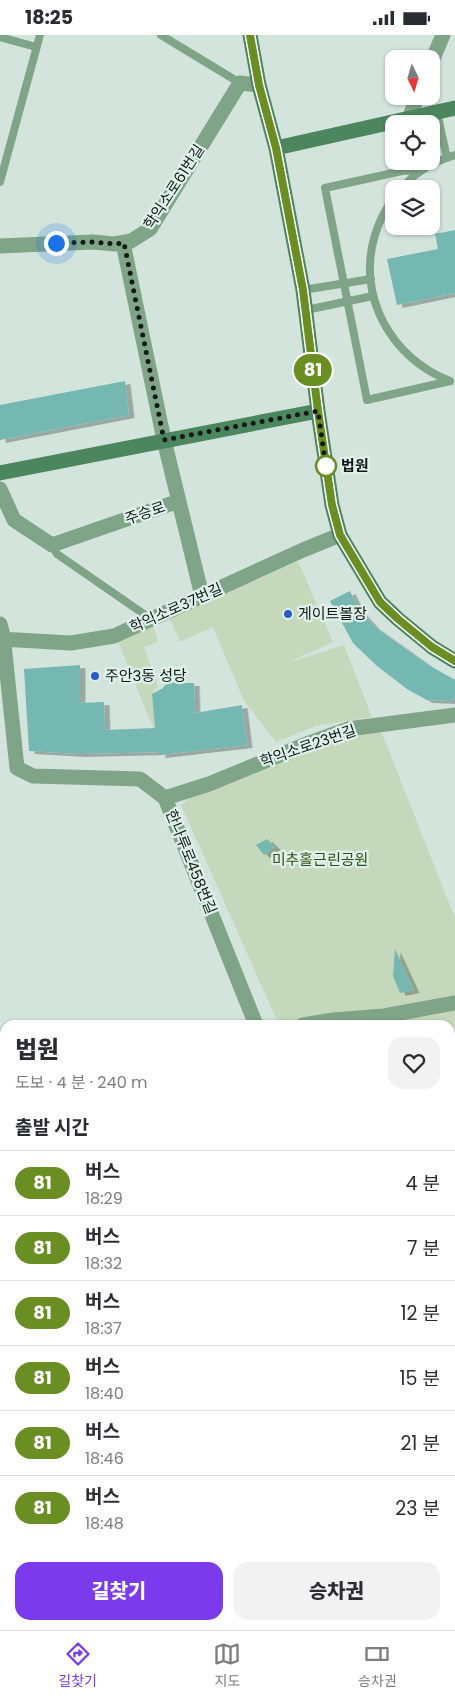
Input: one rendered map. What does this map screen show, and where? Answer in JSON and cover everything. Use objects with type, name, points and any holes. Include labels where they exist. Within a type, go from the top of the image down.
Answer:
[{"type":"street","points":[[250,35],[259,85],[276,148],[303,290],[332,505],[340,535],[380,602],[432,647],[455,661]]},
{"type":"street","points":[[437,50],[443,35]]},
{"type":"street","points":[[240,83],[259,85]]},
{"type":"street","name":"학익소로61번길","points":[[0,246],[93,242],[124,243],[131,241],[150,229],[240,83]]},
{"type":"street","points":[[423,115],[455,108]]},
{"type":"street","points":[[276,148],[385,123]]},
{"type":"street","name":"주승로","points":[[52,545],[179,501],[164,440],[124,243]]},
{"type":"street","points":[[0,473],[318,411]]},
{"type":"street","points":[[0,489],[14,520],[52,545]]},
{"type":"street","points":[[179,501],[202,596]]},
{"type":"street","name":"학익소로37번길","points":[[1,634],[71,643],[114,636],[302,550],[340,535]]},
{"type":"street","name":"한나루로458번길","points":[[1,634],[16,768],[32,775],[140,779],[165,798],[254,1020]]},
{"type":"street","name":"학익소로23번길","points":[[165,798],[209,784],[348,729],[455,715]]},
{"type":"street","points":[[333,1020],[384,1016],[455,1003]]},
{"type":"lane","points":[[0,182],[40,35]]},
{"type":"lane","points":[[161,35],[240,83]]},
{"type":"lane","points":[[0,37],[36,47]]},
{"type":"lane","points":[[437,112],[451,156]]},
{"type":"lane","points":[[411,180],[422,170]]},
{"type":"lane","points":[[422,170],[402,171],[325,188],[367,400],[453,382]]},
{"type":"lane","points":[[385,212],[379,222],[372,243],[370,266],[373,296],[377,310],[387,331],[401,349],[418,364],[437,376],[453,382]]},
{"type":"lane","points":[[303,290],[371,279]]},
{"type":"lane","points":[[306,310],[373,296]]},
{"type":"lane","points":[[52,545],[57,554],[151,619]]},
{"type":"green space","points":[[298,561],[333,642],[287,663],[344,645],[372,717],[316,726],[276,742],[244,701],[213,627],[180,642],[167,612],[242,586]]},
{"type":"green space","points":[[151,619],[158,642],[144,647],[158,686],[152,694],[156,735],[116,637]]},
{"type":"green space","name":"미추홀근린공원","points":[[381,731],[455,918],[455,1020],[277,1020],[181,805],[209,784],[345,736]]},
{"type":"building","points":[[455,230],[455,293],[397,305],[387,259],[438,249],[435,235],[440,235],[440,233]]},
{"type":"building","points":[[125,381],[129,415],[0,440],[0,405]]},
{"type":"building","points":[[350,591],[359,610],[375,627],[430,666],[455,680],[455,696],[451,701],[427,700],[407,689],[377,666],[353,643],[330,601]]},
{"type":"building","points":[[80,665],[80,703],[104,702],[105,730],[155,728],[152,694],[163,688],[167,683],[194,683],[195,713],[242,705],[247,745],[160,755],[160,752],[80,754],[29,751],[24,669]]},
{"type":"building","points":[[267,839],[275,847],[264,855],[256,845]]},
{"type":"building","points":[[395,949],[414,990],[400,993],[393,976]]},
{"type":"bus line","name":"81","points":[[250,35],[259,85],[276,148],[303,290],[332,505],[340,535],[380,602],[432,647],[455,661]]},
{"type":"place","name":"법원","points":[[326,466]]},
{"type":"place","name":"게이트볼장","points":[[288,614]]},
{"type":"place","name":"주안3동 성당","points":[[95,676]]},
{"type":"route","points":[[56,243],[124,243],[164,440],[318,411],[326,466]]}]
